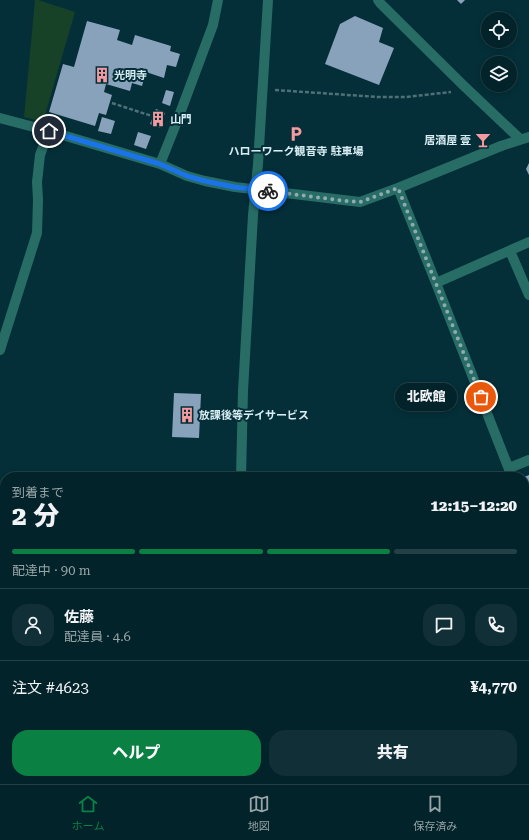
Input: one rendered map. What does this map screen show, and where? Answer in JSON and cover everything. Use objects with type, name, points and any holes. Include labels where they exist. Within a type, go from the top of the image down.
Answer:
[{"type":"street","points":[[160,164],[213,25],[218,0]]},
{"type":"street","points":[[241,472],[243,391],[253,215],[258,164],[268,0]]},
{"type":"street","points":[[378,0],[464,86],[525,138]]},
{"type":"street","points":[[0,118],[160,164],[187,176],[205,181],[234,187],[360,202],[501,146],[525,138]]},
{"type":"street","points":[[0,350],[37,233],[37,182],[40,155],[49,131]]},
{"type":"street","points":[[398,188],[510,472]]},
{"type":"street","points":[[436,283],[529,242]]},
{"type":"street","points":[[510,251],[529,296]]},
{"type":"street","points":[[511,472],[529,460]]},
{"type":"path","points":[[262,89],[378,97],[451,92],[464,86]]},
{"type":"path","points":[[112,103],[176,124]]},
{"type":"green space","points":[[35,0],[75,12],[43,122],[24,117]]},
{"type":"building","points":[[457,0],[465,0],[461,4]]},
{"type":"building","points":[[355,16],[383,28],[379,42],[394,48],[379,85],[325,64],[340,24]]},
{"type":"building","name":"光明寺","points":[[87,21],[120,30],[117,40],[132,45],[135,35],[171,46],[170,51],[180,54],[176,67],[167,65],[164,78],[146,72],[142,86],[132,83],[130,91],[106,84],[104,92],[112,95],[106,115],[99,113],[95,126],[49,112],[63,64],[74,67]]},
{"type":"building","points":[[166,90],[174,92],[170,106],[162,103]]},
{"type":"building","name":"山門","points":[[156,109],[165,113],[160,128],[150,124]]},
{"type":"building","points":[[102,117],[115,121],[111,134],[98,131]]},
{"type":"building","points":[[138,132],[151,136],[146,149],[134,145]]},
{"type":"building","points":[[529,163],[529,175],[526,169]]},
{"type":"building","name":"放課後等デイサービス","points":[[174,393],[201,394],[199,438],[172,437]]},
{"type":"way so far","points":[[268,191],[360,202],[398,188],[481,397]]},
{"type":"place","name":"光明寺","points":[[102,75]]},
{"type":"place","name":"山門","points":[[158,119]]},
{"type":"place","name":"ハローワーク観音寺 駐車場","points":[[296,134]]},
{"type":"place","name":"居酒屋 壹","points":[[483,140]]},
{"type":"place","name":"北欧館","points":[[481,397]]},
{"type":"place","name":"放課後等デイサービス","points":[[187,415]]},
{"type":"route","points":[[49,131],[160,164],[187,176],[205,181],[234,187],[268,191]]}]
